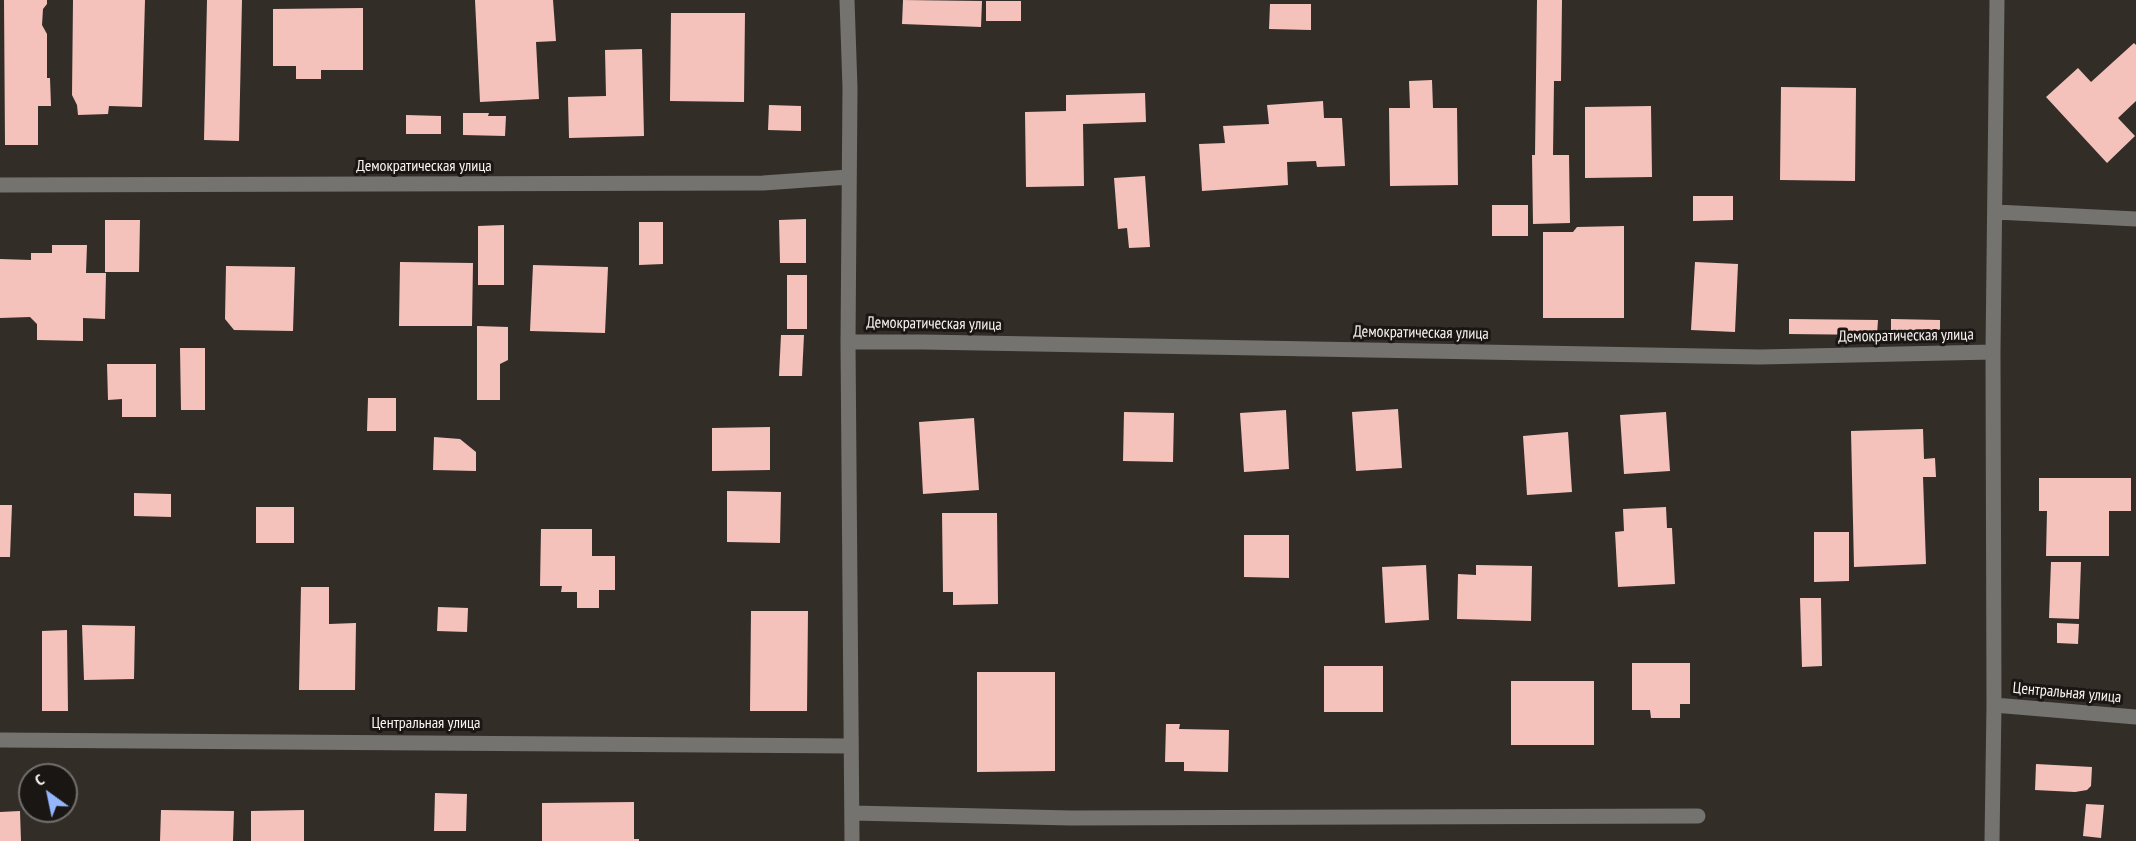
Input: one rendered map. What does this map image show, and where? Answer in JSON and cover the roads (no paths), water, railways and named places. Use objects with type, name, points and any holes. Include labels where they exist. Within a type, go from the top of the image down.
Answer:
[{"type":"street","points":[[847,0],[850,88],[848,342],[852,841]]},
{"type":"street","points":[[1992,841],[1993,352],[1997,0]]},
{"type":"street","name":"Демократическая улица","points":[[0,184],[751,183],[849,177]]},
{"type":"street","points":[[1996,212],[2136,219]]},
{"type":"street","name":"Демократическая улица","points":[[848,342],[1760,357],[1993,352]]},
{"type":"street","name":"Центральная улица","points":[[1994,705],[2136,717]]},
{"type":"street","name":"Центральная улица","points":[[0,740],[420,741],[851,746]]},
{"type":"street","points":[[852,813],[1071,818],[1698,816]]}]
